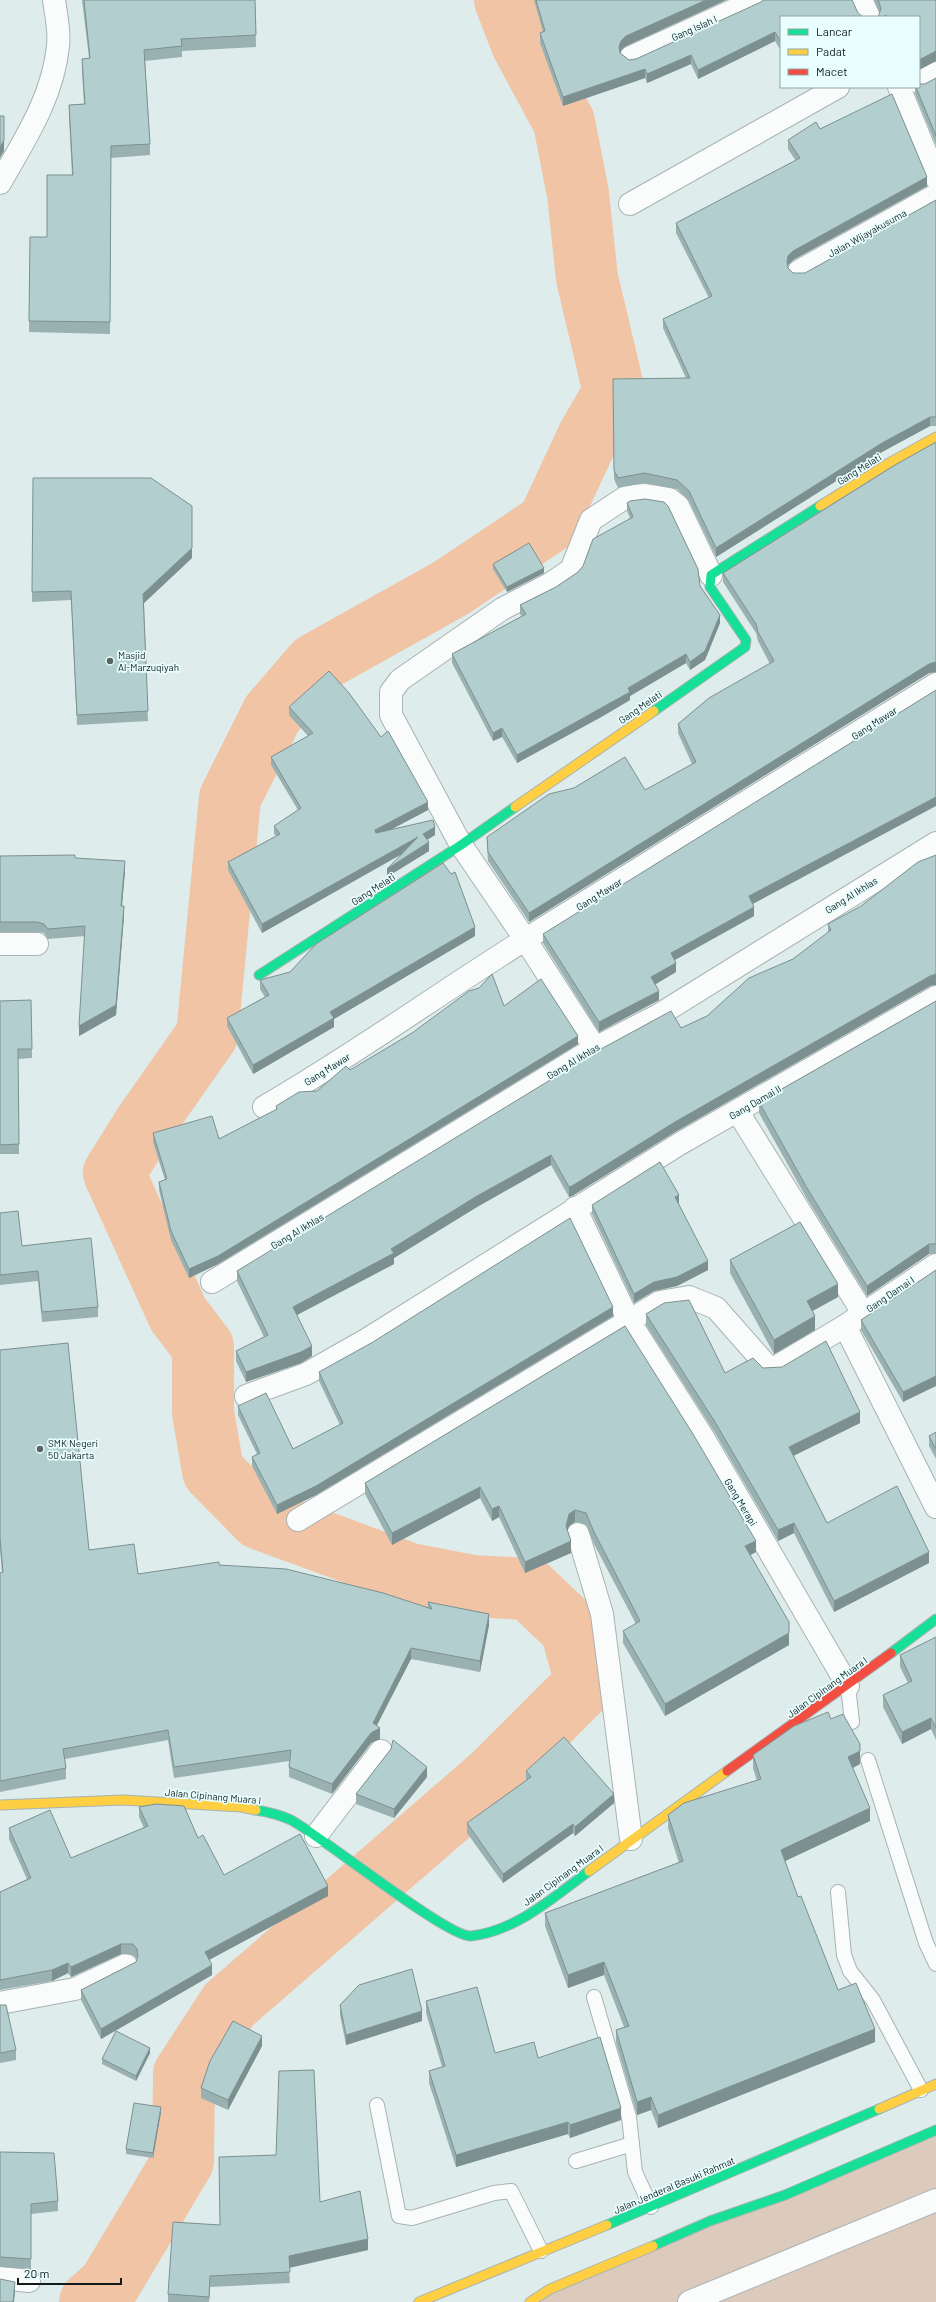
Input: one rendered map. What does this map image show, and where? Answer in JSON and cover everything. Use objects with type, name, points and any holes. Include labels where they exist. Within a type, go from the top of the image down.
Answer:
[{"type":"street","points":[[0,183],[41,110],[54,74],[59,44],[54,0]]},
{"type":"street","name":"Gang Islah I","points":[[631,57],[756,0]]},
{"type":"street","points":[[861,0],[869,16]]},
{"type":"street","points":[[920,81],[936,73]]},
{"type":"street","points":[[630,204],[836,88]]},
{"type":"street","points":[[907,88],[936,178]]},
{"type":"street","name":"Jalan Wijayakusuma","points":[[799,271],[936,195]]},
{"type":"street","name":"Gang Melati","points":[[258,975],[461,845],[745,647],[746,640],[710,587],[711,575],[889,463],[936,437]]},
{"type":"street","points":[[595,1048],[525,939],[461,845],[391,715],[391,692],[400,680],[502,609],[550,584],[571,570],[591,520],[626,497],[645,495],[669,499],[678,506],[711,575]]},
{"type":"street","name":"Gang Mawar","points":[[264,1107],[319,1075],[525,939],[810,764],[936,684]]},
{"type":"street","name":"Gang Al Ikhlas","points":[[212,1282],[595,1048],[657,1016],[936,843]]},
{"type":"street","points":[[0,944],[37,944]]},
{"type":"street","name":"Gang Damai II","points":[[246,1396],[306,1374],[353,1348],[681,1142],[738,1112],[936,997]]},
{"type":"street","points":[[738,1112],[863,1313]]},
{"type":"street","name":"Gang Merapi","points":[[575,1208],[629,1321],[704,1439],[848,1686]]},
{"type":"street","name":"Gang Damai I","points":[[298,1520],[660,1302],[688,1297],[716,1308],[768,1367],[776,1367],[845,1326],[936,1265]]},
{"type":"street","points":[[845,1326],[936,1507]]},
{"type":"street","points":[[578,1534],[602,1614],[631,1839]]},
{"type":"street","name":"Jalan Cipinang Muara I","points":[[0,1805],[123,1800],[241,1807],[268,1812],[290,1820],[322,1840],[440,1924],[469,1936],[503,1927],[537,1909],[631,1839],[848,1686],[936,1619]]},
{"type":"street","points":[[322,1840],[381,1751]]},
{"type":"street","points":[[0,2003],[75,1989],[126,1965]]},
{"type":"street","name":"Jalan Jenderal Basuki Rahmat","points":[[419,2302],[827,2133],[936,2084]]},
{"type":"street","points":[[530,2302],[550,2289],[603,2268],[710,2221],[785,2195],[936,2130]]},
{"type":"street","points":[[689,2302],[936,2200]]},
{"type":"street","points":[[0,2278],[29,2281]]},
{"type":"lane","points":[[848,1686],[852,1722]]},
{"type":"lane","points":[[868,1760],[931,1941],[936,1964]]},
{"type":"lane","points":[[838,1892],[844,1955],[850,1971],[873,2000],[921,2090]]},
{"type":"lane","points":[[594,1997],[629,2117],[635,2172],[651,2207]]},
{"type":"lane","points":[[377,2105],[399,2216],[412,2218],[494,2193],[511,2191],[541,2251]]},
{"type":"lane","points":[[576,2161],[632,2144]]},
{"type":"shaded area","points":[[936,2130],[936,2302],[530,2302]]},
{"type":"building","points":[[84,0],[255,0],[256,35],[181,39],[182,46],[144,50],[150,144],[111,146],[110,322],[29,321],[30,237],[47,237],[47,175],[73,175],[69,105],[85,104],[82,59],[90,58]]},
{"type":"building","points":[[536,0],[706,0],[626,36],[621,41],[619,47],[620,53],[629,60],[636,59],[763,0],[852,0],[858,13],[862,16],[780,16],[780,40],[775,32],[698,70],[691,55],[647,74],[645,69],[563,97],[540,33],[545,31]]},
{"type":"building","points":[[878,0],[936,0],[936,51],[920,59],[920,16],[878,16],[881,8]]},
{"type":"building","points":[[936,78],[936,136],[916,88],[920,88],[920,84],[925,84]]},
{"type":"building","points":[[892,94],[927,177],[793,251],[788,256],[787,262],[788,268],[793,273],[805,273],[936,200],[936,417],[930,417],[882,443],[716,548],[689,491],[677,480],[644,473],[618,478],[614,470],[613,379],[690,378],[663,319],[712,296],[676,223],[800,158],[788,140],[816,122],[820,129]]},
{"type":"building","points":[[0,116],[4,116],[4,140],[0,147]]},
{"type":"building","points":[[936,442],[936,662],[929,664],[529,913],[488,852],[487,837],[549,794],[574,788],[625,757],[645,790],[696,762],[678,724],[709,698],[774,661],[758,632],[756,624],[723,573],[895,465]]},
{"type":"building","name":"Masjid Al-Marzuqiyah","points":[[33,478],[151,478],[192,506],[192,548],[143,594],[148,711],[77,715],[71,591],[32,592]]},
{"type":"building","points":[[645,499],[664,502],[668,506],[698,569],[700,586],[720,615],[705,651],[690,662],[686,654],[628,688],[630,692],[517,755],[502,728],[493,733],[452,654],[526,614],[520,605],[556,587],[578,572],[583,566],[593,539],[633,517],[627,503],[630,501]]},
{"type":"building","points":[[529,543],[544,568],[507,587],[493,564]]},
{"type":"building","points":[[329,671],[349,693],[381,737],[388,731],[428,802],[375,830],[376,833],[433,820],[435,827],[423,834],[429,842],[387,869],[418,837],[262,924],[228,862],[280,834],[274,826],[301,808],[271,757],[313,733],[289,707]]},
{"type":"building","points":[[936,690],[936,797],[749,896],[754,907],[671,953],[676,963],[651,977],[659,991],[599,1022],[543,934]]},
{"type":"building","points":[[75,855],[75,858],[125,861],[121,906],[124,906],[116,1005],[79,1026],[85,926],[48,929],[44,924],[37,922],[0,922],[0,856]]},
{"type":"building","points":[[936,855],[936,974],[930,976],[675,1122],[572,1186],[569,1187],[551,1155],[477,1196],[391,1249],[394,1253],[293,1307],[312,1346],[301,1352],[246,1372],[236,1351],[268,1335],[237,1271],[601,1049],[671,1011],[681,1028],[707,1016],[749,978],[793,959],[831,930],[828,924],[861,906],[918,862]]},
{"type":"building","points":[[443,863],[451,874],[455,872],[475,927],[330,1012],[334,1018],[253,1065],[227,1018],[269,995],[260,980],[290,972],[316,944]]},
{"type":"building","points":[[492,974],[504,1006],[541,979],[578,1036],[218,1256],[189,1269],[171,1231],[159,1182],[167,1179],[153,1133],[212,1116],[219,1139],[277,1109],[276,1106],[299,1092],[317,1091],[346,1066],[350,1070],[412,1033],[469,991],[479,988]]},
{"type":"building","points":[[31,1000],[32,1049],[18,1049],[19,1144],[0,1145],[0,1001]]},
{"type":"building","points":[[936,1001],[936,1244],[929,1244],[867,1286],[807,1188],[759,1102]]},
{"type":"building","points":[[660,1162],[679,1195],[675,1197],[708,1261],[677,1277],[654,1282],[634,1294],[592,1205]]},
{"type":"building","points":[[18,1211],[22,1246],[91,1238],[98,1307],[42,1312],[38,1271],[0,1275],[0,1213]]},
{"type":"building","points":[[570,1218],[613,1307],[316,1486],[277,1505],[252,1457],[260,1453],[238,1406],[266,1393],[293,1449],[343,1423],[319,1372],[373,1342]]},
{"type":"building","points":[[800,1222],[838,1284],[807,1301],[815,1316],[774,1340],[730,1260]]},
{"type":"building","points":[[936,1270],[936,1376],[903,1392],[861,1320]]},
{"type":"building","points":[[689,1300],[725,1373],[753,1358],[763,1368],[782,1367],[826,1341],[860,1412],[789,1447],[827,1523],[897,1486],[929,1552],[834,1601],[794,1523],[778,1530],[715,1422],[646,1314],[664,1303]]},
{"type":"building","points":[[625,1326],[693,1434],[756,1541],[745,1546],[789,1622],[789,1633],[665,1704],[623,1631],[640,1621],[594,1532],[586,1513],[575,1510],[569,1514],[566,1526],[571,1541],[525,1562],[499,1506],[492,1509],[480,1487],[392,1533],[365,1483]]},
{"type":"building","points":[[68,1343],[89,1550],[134,1544],[138,1574],[219,1562],[219,1565],[286,1569],[383,1593],[432,1609],[428,1602],[489,1614],[480,1661],[411,1648],[373,1723],[380,1728],[371,1733],[332,1784],[289,1767],[291,1750],[174,1767],[168,1730],[63,1749],[66,1768],[0,1781],[0,1573],[3,1572],[0,1538],[0,1350]]},
{"type":"building","points":[[936,1432],[936,1449],[929,1436]]},
{"type":"building","points":[[936,1637],[936,1728],[931,1718],[902,1732],[883,1695],[912,1681],[900,1655]]},
{"type":"building","points":[[828,1712],[831,1719],[843,1714],[860,1744],[860,1751],[848,1757],[870,1808],[781,1850],[798,1897],[801,1896],[838,1990],[856,1983],[875,2029],[658,2115],[651,2097],[637,2102],[616,2030],[629,2026],[604,1962],[568,1975],[545,1913],[683,1861],[668,1815],[684,1803],[761,1779],[753,1755],[794,1726]]},
{"type":"building","points":[[564,1737],[614,1794],[575,1827],[573,1824],[503,1874],[467,1823],[531,1777],[526,1771]]},
{"type":"building","points":[[393,1740],[427,1767],[394,1809],[356,1794],[391,1749]]},
{"type":"building","points":[[156,1804],[184,1806],[198,1838],[203,1835],[224,1875],[300,1834],[328,1886],[205,1952],[212,1965],[101,2029],[81,1990],[136,1962],[138,1956],[137,1949],[133,1944],[121,1944],[71,1967],[68,1963],[52,1970],[0,1980],[0,1892],[31,1878],[9,1828],[50,1810],[71,1858],[148,1826],[139,1807]]},
{"type":"building","points":[[412,1969],[422,2011],[346,2035],[340,2005],[359,1985]]},
{"type":"building","points":[[477,1987],[495,2053],[534,2042],[538,2058],[600,2037],[621,2108],[570,2125],[568,2122],[456,2155],[429,2071],[445,2066],[426,2001]]},
{"type":"building","points":[[0,2005],[6,2005],[16,2050],[0,2053]]},
{"type":"building","points":[[233,2021],[262,2036],[228,2100],[201,2088],[210,2061]]},
{"type":"building","points":[[116,2031],[150,2048],[136,2076],[102,2059]]},
{"type":"building","points":[[314,2070],[320,2202],[360,2191],[368,2239],[289,2256],[290,2272],[210,2276],[209,2297],[168,2294],[173,2222],[220,2225],[219,2157],[276,2155],[279,2071]]},
{"type":"building","points":[[134,2103],[161,2107],[153,2153],[126,2149]]},
{"type":"building","points":[[0,2152],[54,2153],[58,2201],[31,2204],[31,2259],[0,2257]]},
{"type":"building","points":[[0,2279],[15,2282],[13,2302],[0,2302]]},
{"type":"waterway","points":[[90,2302],[109,2285],[183,2161],[184,2074],[229,2005],[493,1776],[586,1683],[571,1629],[529,1589],[472,1586],[410,1574],[260,1519],[213,1471],[203,1412],[203,1347],[178,1314],[114,1173],[146,1122],[207,1035],[230,798],[272,714],[315,664],[451,588],[548,523],[588,437],[614,392],[587,278],[578,194],[564,122],[522,44],[505,0]]},
{"type":"traffic: fast","points":[[654,711],[745,647],[746,640],[710,587],[711,575],[820,506]]},
{"type":"traffic: fast","points":[[259,975],[461,845],[515,807]]},
{"type":"traffic: fast","points":[[891,1653],[936,1619]]},
{"type":"traffic: fast","points":[[256,1810],[291,1820],[412,1905],[458,1932],[471,1936],[488,1933],[519,1920],[548,1902],[589,1871]]},
{"type":"traffic: fast","points":[[607,2225],[879,2109]]},
{"type":"traffic: fast","points":[[653,2246],[710,2221],[785,2195],[936,2130]]},
{"type":"traffic: slow","points":[[820,506],[889,463],[936,437]]},
{"type":"traffic: slow","points":[[515,807],[654,711]]},
{"type":"traffic: slow","points":[[589,1871],[727,1771]]},
{"type":"traffic: slow","points":[[0,1805],[123,1800],[241,1807],[256,1810]]},
{"type":"traffic: slow","points":[[879,2109],[936,2084]]},
{"type":"traffic: slow","points":[[419,2302],[607,2225]]},
{"type":"traffic: slow","points":[[530,2302],[550,2289],[653,2246]]},
{"type":"traffic: jam","points":[[727,1771],[891,1653]]},
{"type":"place","name":"Masjid Al-Marzuqiyah","points":[[110,661]]},
{"type":"place","name":"SMK Negeri 50 Jakarta","points":[[40,1449]]}]
